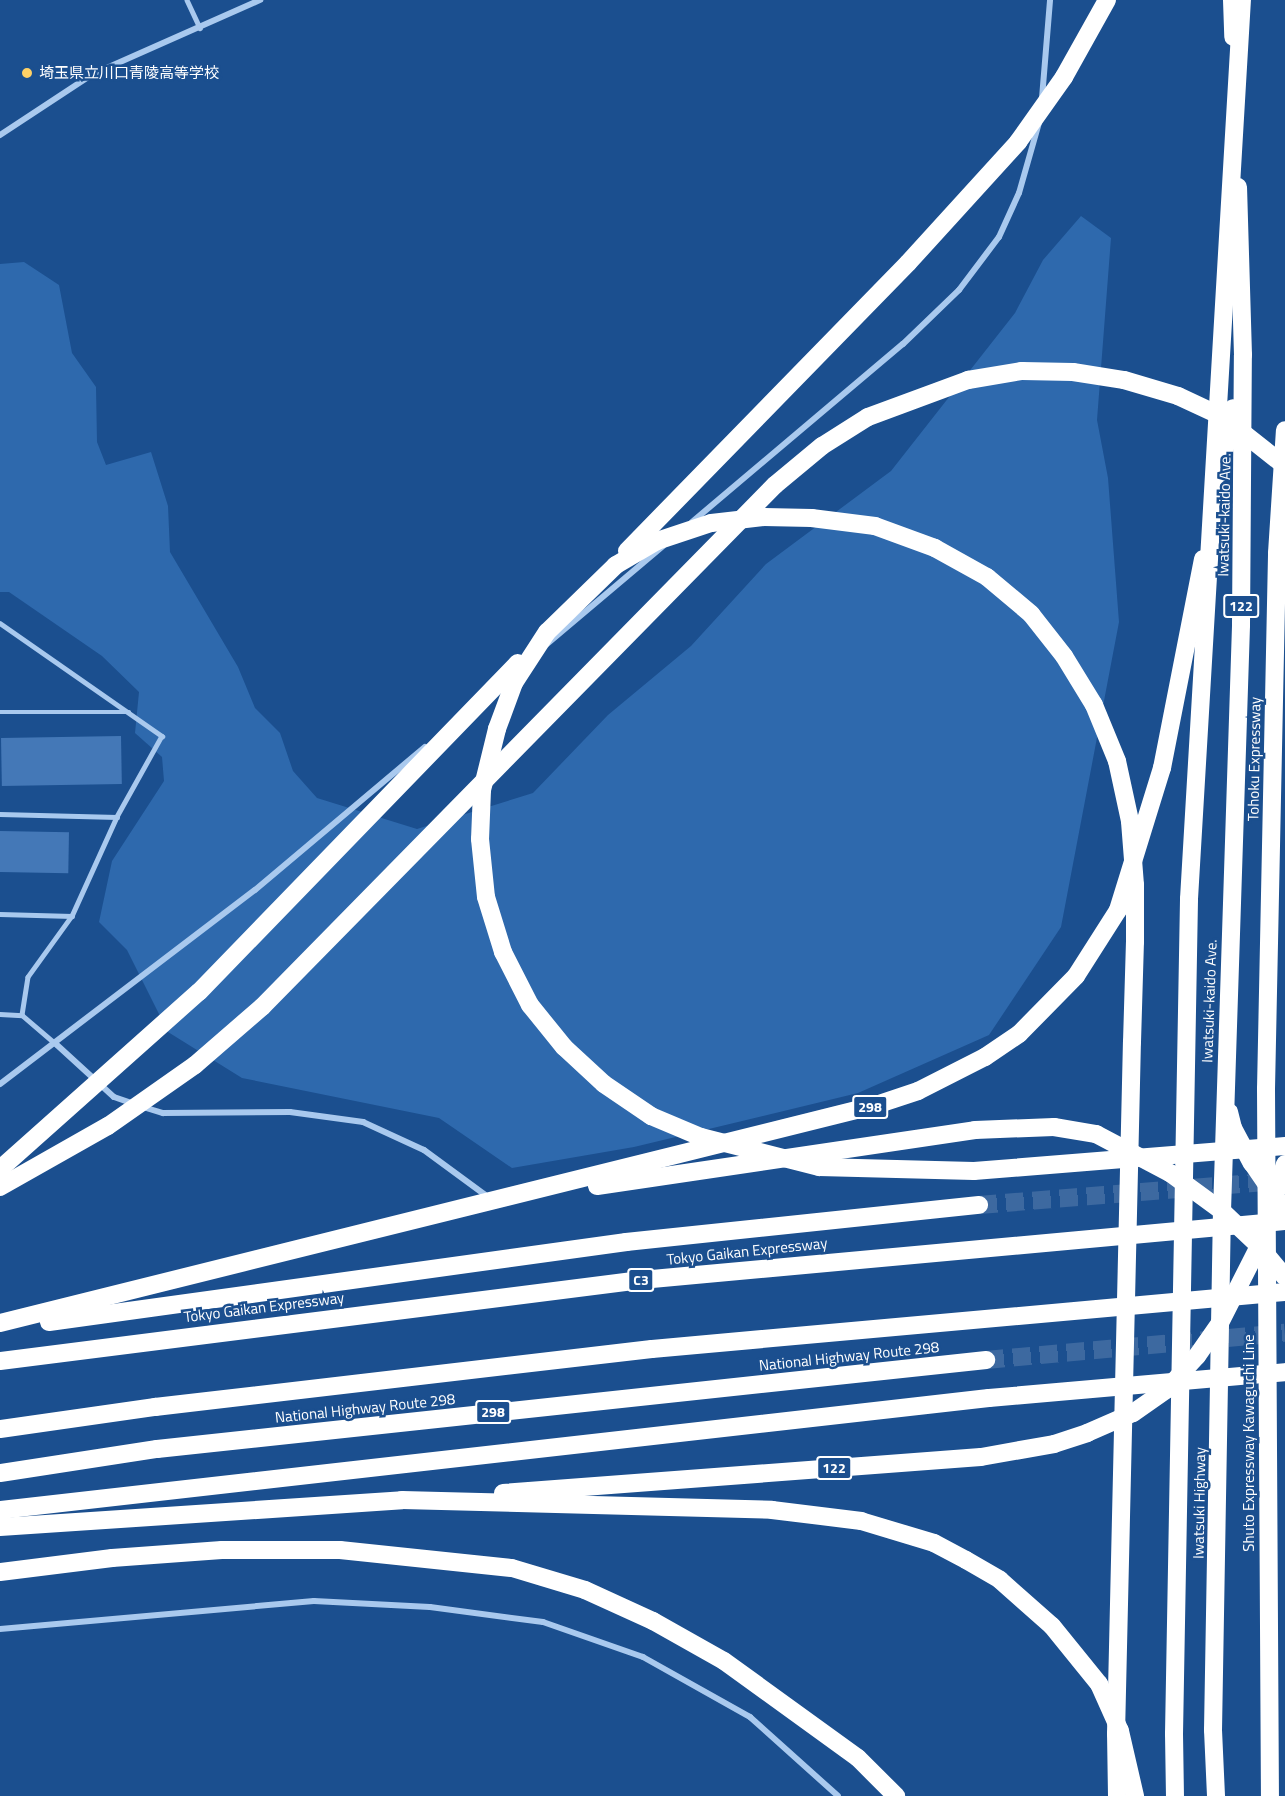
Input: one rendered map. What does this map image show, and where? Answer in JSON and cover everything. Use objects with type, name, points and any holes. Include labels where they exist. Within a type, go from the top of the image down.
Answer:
[{"type":"highway","points":[[0,1169],[199,992],[908,263],[1018,142],[1064,77],[1107,0]]},
{"type":"highway","name":"Iwatsuki-kaido Ave.","points":[[1221,1211],[1241,625],[1243,355],[1232,0]]},
{"type":"highway","points":[[1175,1796],[1189,899],[1242,0]]},
{"type":"highway","name":"298","points":[[0,1323],[494,1201],[918,1091],[985,1058],[1019,1034],[1076,976],[1118,910],[1162,768],[1243,355]]},
{"type":"highway","points":[[0,1187],[108,1126],[195,1065],[262,1007],[775,485],[822,446],[868,417],[968,380],[1022,371],[1073,372],[1124,380],[1178,396],[1223,417],[1285,466]]},
{"type":"highway","name":"Tohoku Expressway","points":[[1266,1089],[1277,553],[1285,430]]},
{"type":"highway","points":[[1117,1796],[1118,1638],[1126,1328],[1128,1197],[1129,1161],[1130,1149],[1131,1066],[1135,942],[1135,885],[1130,821],[1117,761],[1094,705],[1064,656],[1031,614],[987,577],[935,548],[875,526],[764,517],[711,524],[667,538],[616,566],[547,633],[514,683],[497,729],[482,790],[480,838],[486,897],[503,952],[530,1005],[564,1047],[604,1084],[651,1116],[701,1137],[819,1167],[974,1171],[1077,1162],[1100,1161],[1124,1159],[1135,1158],[1158,1156],[1285,1146]]},
{"type":"highway","name":"Shuto Expressway Kawaguchi Line","points":[[1266,1089],[1270,1796]]},
{"type":"highway","points":[[1225,1090],[1233,1128],[1280,1206]]},
{"type":"highway","name":"298","points":[[494,1201],[1016,1126],[1054,1127],[1096,1134],[1140,1154],[1221,1211],[1259,1246],[1285,1277]]},
{"type":"highway","name":"122","points":[[402,1500],[981,1457],[1054,1444],[1133,1413],[1166,1390],[1220,1323],[1280,1206],[1285,1164]]},
{"type":"highway","points":[[0,1328],[626,1242],[980,1204]]},
{"type":"highway","name":"Iwatsuki Highway","points":[[1216,1796],[1213,1730],[1221,1211]]},
{"type":"highway","name":"Tokyo Gaikan Expressway","points":[[0,1361],[641,1280],[1285,1221]]},
{"type":"highway","points":[[0,1430],[155,1407],[652,1349],[1285,1292]]},
{"type":"highway","name":"National Highway Route 298","points":[[0,1473],[157,1449],[986,1360]]},
{"type":"highway","points":[[0,1510],[978,1399],[1285,1372]]},
{"type":"highway","points":[[0,1527],[402,1500],[772,1510],[861,1521],[934,1543],[1000,1580],[1077,1653],[1099,1684],[1120,1731],[1135,1796]]},
{"type":"highway","points":[[0,1572],[112,1558],[222,1550],[340,1550],[512,1568],[585,1590],[653,1621],[724,1661],[858,1758],[896,1796]]},
{"type":"street","points":[[0,135],[93,74],[201,29],[260,0]]},
{"type":"street","points":[[0,1084],[57,1045],[264,883],[903,344],[959,290],[999,237],[1037,140],[1050,0]]},
{"type":"street","points":[[57,1045],[114,1097],[163,1113],[290,1112],[363,1122],[424,1150],[494,1201]]},
{"type":"street","points":[[0,1629],[314,1601],[430,1607],[543,1622],[643,1657],[750,1717],[838,1796]]},
{"type":"lane","points":[[187,0],[201,29]]},
{"type":"lane","points":[[0,623],[162,736],[117,817],[72,916],[28,978],[22,1015]]},
{"type":"lane","points":[[0,712],[129,712]]},
{"type":"lane","points":[[0,814],[117,817]]},
{"type":"lane","points":[[0,914],[72,916]]},
{"type":"lane","points":[[0,1014],[22,1015],[57,1045]]},
{"type":"shaded area","points":[[1081,216],[1111,238],[1097,420],[1108,478],[1119,622],[1061,927],[989,1035],[858,1093],[634,1147],[512,1168],[439,1118],[242,1078],[168,1032],[127,950],[99,922],[112,861],[164,781],[162,757],[135,733],[139,692],[102,656],[9,592],[0,592],[0,264],[24,262],[59,285],[72,353],[96,387],[97,442],[106,465],[151,452],[168,506],[170,552],[238,667],[255,708],[280,733],[293,771],[317,798],[417,829],[533,793],[608,715],[691,646],[766,564],[891,471],[1015,313],[1043,260]]},
{"type":"building","points":[[121,736],[122,784],[2,786],[1,738]]},
{"type":"building","points":[[0,831],[69,832],[68,873],[0,872]]},
{"type":"tunnel","points":[[979,1205],[1280,1181]]},
{"type":"tunnel","points":[[986,1360],[1285,1333]]},
{"type":"place","name":"埼玉県立川口青陵高等学校","points":[[27,73]]}]
